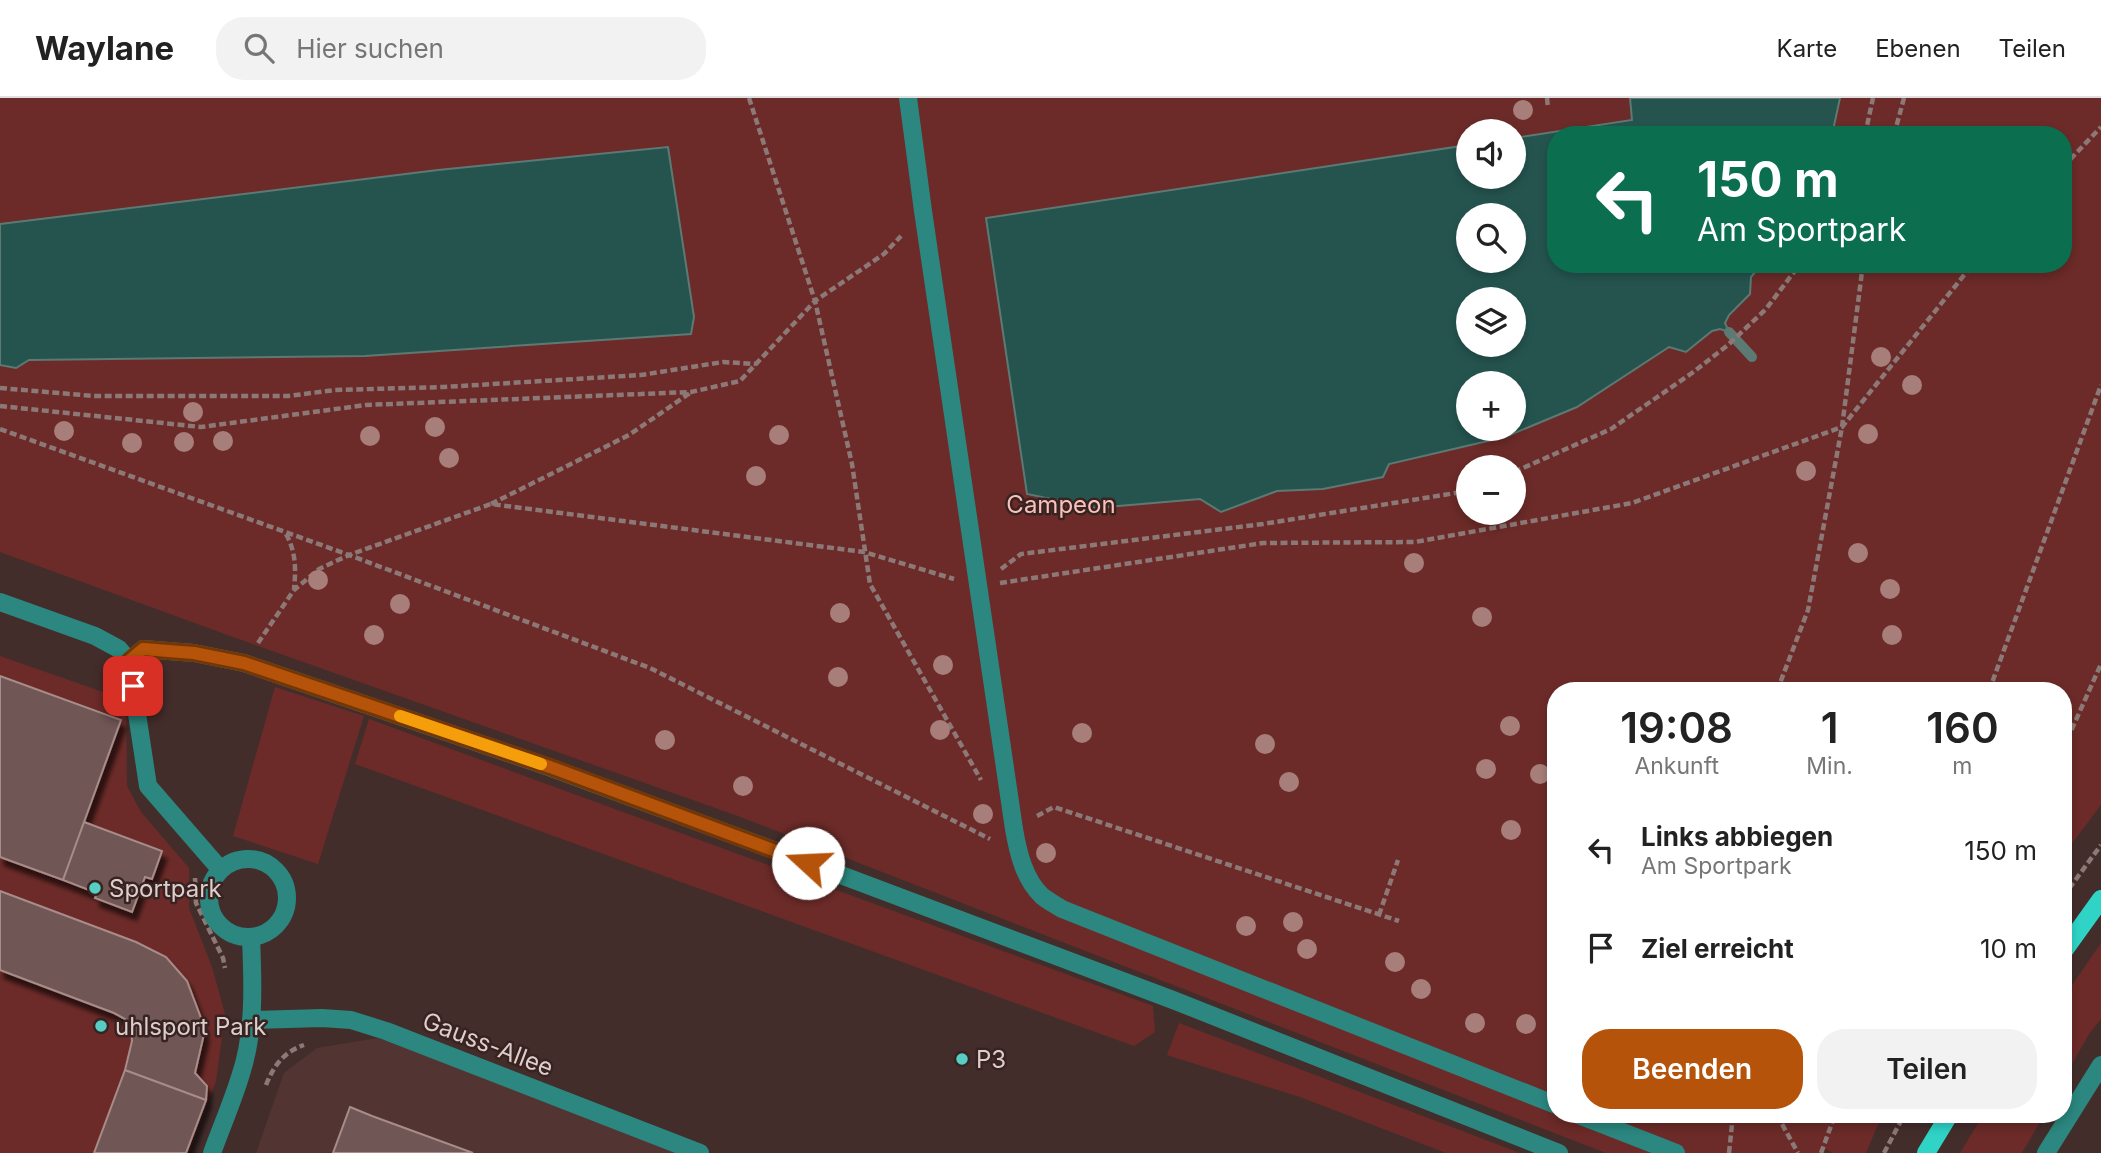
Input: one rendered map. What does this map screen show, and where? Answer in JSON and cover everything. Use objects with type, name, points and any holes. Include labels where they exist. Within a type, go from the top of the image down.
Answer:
[{"type":"main road","points":[[2072,939],[2101,899]]},
{"type":"main road","points":[[1926,1153],[1944,1123]]},
{"type":"street","points":[[908,98],[1014,829],[1019,854],[1028,877],[1042,896],[1062,909],[1547,1101]]},
{"type":"street","points":[[0,602],[95,636],[119,649],[129,661],[148,786],[220,869]]},
{"type":"street","points":[[129,661],[143,649],[194,653],[244,663],[550,767],[1199,1010],[1559,1153]]},
{"type":"street","points":[[242,858],[260,860],[282,876],[288,895],[285,915],[272,930],[251,938],[232,935],[216,923],[208,905],[209,885],[220,869],[242,858]]},
{"type":"street","points":[[212,1153],[241,1075],[251,1020],[254,990],[251,938]]},
{"type":"street","name":"Gauss-Allee","points":[[251,1020],[351,1020],[386,1031],[700,1153]]},
{"type":"street","points":[[2072,1111],[2101,1065]]},
{"type":"street","points":[[1600,1123],[1676,1153]]},
{"type":"street","points":[[2046,1153],[2065,1123]]},
{"type":"path","points":[[749,98],[815,301],[852,464],[870,584],[986,789]]},
{"type":"path","points":[[1547,98],[1548,108]]},
{"type":"path","points":[[1867,126],[1873,98]]},
{"type":"path","points":[[1896,126],[1904,98]]},
{"type":"path","points":[[2072,158],[2101,127]]},
{"type":"path","points":[[0,406],[201,427],[366,405],[691,392],[740,381],[815,301],[884,254],[923,211]]},
{"type":"path","points":[[1526,467],[1611,429],[1692,373],[1728,345],[1766,309],[1793,273]]},
{"type":"path","points":[[1780,682],[1808,610],[1842,427],[1862,273]]},
{"type":"path","points":[[491,504],[864,552],[978,587],[1263,543],[1415,542],[1632,503],[1842,427],[1966,273]]},
{"type":"path","points":[[0,388],[22,392],[94,396],[288,396],[335,390],[444,387],[641,375],[723,362],[756,364]]},
{"type":"path","points":[[1992,682],[2101,385]]},
{"type":"path","points":[[244,663],[294,590],[319,569],[349,555],[491,504],[629,435],[691,392]]},
{"type":"path","points":[[0,429],[349,555],[650,668],[1019,854]]},
{"type":"path","points":[[978,587],[1021,554],[1264,524],[1456,493]]},
{"type":"path","points":[[285,532],[293,547],[296,570],[294,590]]},
{"type":"path","points":[[2072,730],[2101,664]]},
{"type":"path","points":[[1014,829],[1054,807],[1399,921]]},
{"type":"path","points":[[2072,885],[2101,845]]},
{"type":"path","points":[[1379,915],[1398,860]]},
{"type":"path","points":[[194,865],[196,903],[223,958],[225,969]]},
{"type":"path","points":[[264,1092],[273,1067],[293,1049],[315,1040]]},
{"type":"path","points":[[1729,1153],[1732,1123]]},
{"type":"path","points":[[1781,1123],[1798,1153]]},
{"type":"path","points":[[1821,1153],[1832,1123]]},
{"type":"path","points":[[1884,1153],[1900,1123]]},
{"type":"shaded area","points":[[378,1038],[540,1098],[676,1153],[256,1153],[284,1073],[317,1048]]},
{"type":"green space","name":"Campeon","points":[[0,98],[2101,98],[2101,805],[2072,843],[2072,682],[1547,682],[1547,1123],[1879,1123],[1866,1153],[1832,1153],[1826,1149],[1824,1153],[1606,1153],[738,816],[0,552]]},
{"type":"green space","name":"Sportpark","points":[[0,656],[126,700],[127,786],[141,812],[189,868],[189,908],[212,967],[225,1014],[216,1081],[189,1153],[0,1153]]},
{"type":"green space","points":[[275,687],[364,716],[318,864],[233,836]]},
{"type":"green space","points":[[369,719],[1153,1006],[1155,1032],[1134,1046],[355,764]]},
{"type":"green space","points":[[2101,943],[2101,1019],[2072,1064],[2072,985]]},
{"type":"green space","points":[[1179,1023],[1520,1153],[1446,1153],[1300,1097],[1167,1055]]},
{"type":"green space","points":[[1978,1123],[2039,1123],[2022,1153],[1960,1153]]},
{"type":"water","points":[[1630,98],[1840,98],[1834,126],[1593,126],[1632,120]]},
{"type":"water","points":[[1547,133],[1547,273],[1754,273],[1751,277],[1750,294],[1729,315],[1725,323],[1729,332],[1720,329],[1712,331],[1686,352],[1669,347],[1577,407],[1526,428],[1526,371],[1456,371],[1456,441],[1488,441],[1389,464],[1383,477],[1323,489],[1277,491],[1221,512],[1200,499],[1095,508],[1027,494],[986,218],[1456,147],[1456,189],[1526,189],[1526,136]]},
{"type":"water","points":[[668,147],[694,317],[691,334],[365,356],[29,360],[16,368],[0,365],[0,224],[438,170]]},
{"type":"building","points":[[0,676],[121,720],[63,880],[0,857]]},
{"type":"building","points":[[84,822],[162,851],[152,879],[145,877],[132,912],[95,898],[97,893],[63,880]]},
{"type":"building","points":[[0,891],[136,942],[166,957],[187,981],[201,1018],[204,1034],[195,1073],[207,1086],[206,1100],[125,1070],[132,1041],[131,1029],[125,1019],[0,970]]},
{"type":"building","points":[[125,1070],[206,1100],[186,1153],[94,1153]]},
{"type":"building","points":[[350,1107],[372,1116],[473,1153],[333,1153]]},
{"type":"waterway","points":[[1729,332],[1752,357]]},
{"type":"slow traffic","points":[[400,716],[541,764]]},
{"type":"place","name":"Sportpark","points":[[95,888]]},
{"type":"place","name":"uhlsport Park","points":[[101,1026]]},
{"type":"place","name":"P3","points":[[962,1059]]},
{"type":"route","points":[[133,686],[129,661],[143,649],[194,653],[244,663],[550,767],[808,863]]}]
